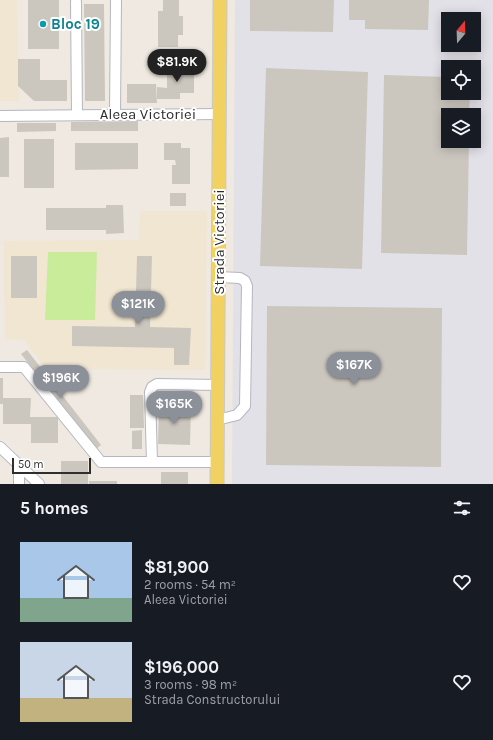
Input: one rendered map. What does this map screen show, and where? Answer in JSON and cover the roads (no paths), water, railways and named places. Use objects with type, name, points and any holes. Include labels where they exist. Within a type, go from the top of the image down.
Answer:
[{"type":"main road","name":"Strada Victoriei","points":[[217,484],[220,0]]},
{"type":"street","points":[[115,115],[116,0]]},
{"type":"street","points":[[76,2],[77,114]]},
{"type":"street","name":"Aleea Victoriei","points":[[0,116],[77,114],[219,114]]},
{"type":"street","points":[[217,420],[237,415],[245,406],[247,286],[245,281],[240,278],[218,277]]},
{"type":"street","points":[[0,367],[24,367],[101,462],[217,462]]},
{"type":"street","points":[[152,462],[150,392],[152,387],[157,384],[218,385]]},
{"type":"street","points":[[0,447],[39,484]]},
{"type":"street","points":[[19,465],[19,484]]},
{"type":"place","name":"Bloc 19","points":[[43,24]]}]
